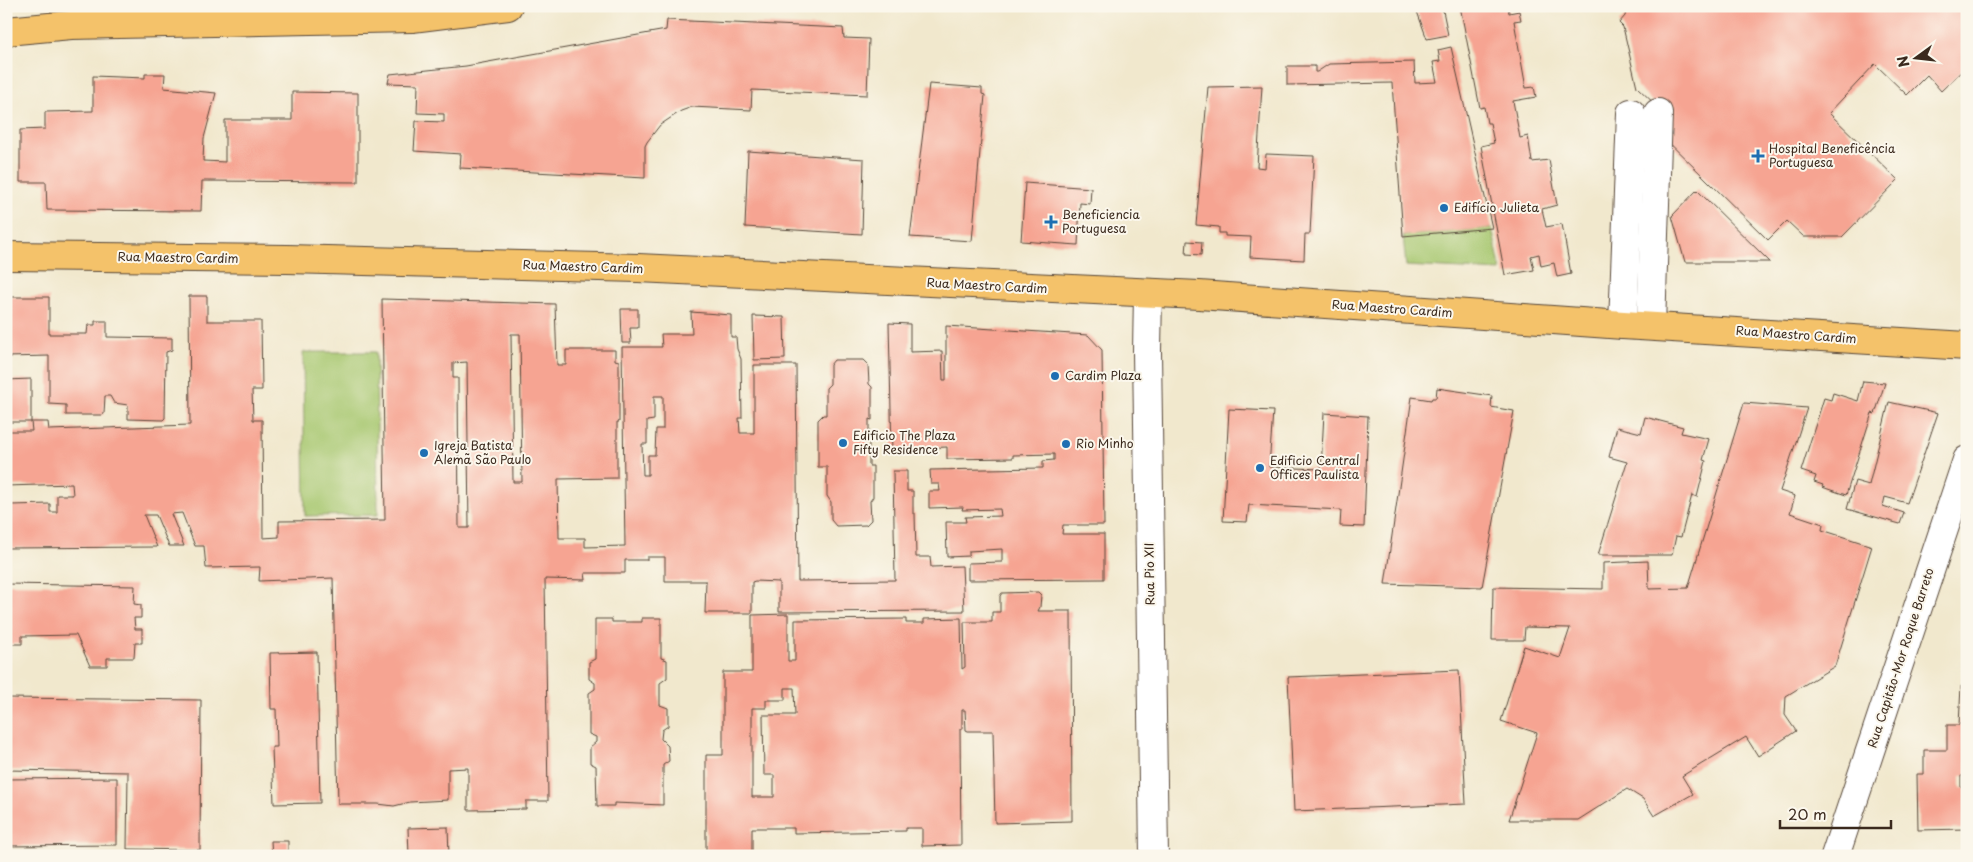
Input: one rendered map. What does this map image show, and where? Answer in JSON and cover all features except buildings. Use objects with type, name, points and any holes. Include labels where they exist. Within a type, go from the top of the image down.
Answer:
[{"type":"main road","points":[[6,31],[71,25],[412,18],[508,6]]},
{"type":"main road","name":"Rua Maestro Cardim","points":[[6,256],[288,259],[638,268],[1198,294],[1623,326],[1651,326],[1967,346]]},
{"type":"street","points":[[1623,326],[1631,113]]},
{"type":"street","points":[[1651,326],[1658,113]]},
{"type":"street","name":"Rua Pio XII","points":[[1148,293],[1147,351],[1154,856]]},
{"type":"street","name":"Rua Capitão-Mor Roque Barreto","points":[[1835,856],[1967,460]]},
{"type":"green space","points":[[1492,228],[1501,271],[1406,266],[1403,236]]},
{"type":"green space","points":[[303,352],[376,352],[378,515],[305,516]]},
{"type":"place","name":"Hospital Beneficência Portuguesa","points":[[1758,156]]},
{"type":"place","name":"Edifício Julieta","points":[[1444,208]]},
{"type":"place","name":"Beneficiencia Portuguesa","points":[[1051,222]]},
{"type":"place","name":"Cardim Plaza","points":[[1055,376]]},
{"type":"place","name":"Edificio The Plaza Fifty Residence","points":[[843,443]]},
{"type":"place","name":"Rio Minho","points":[[1066,444]]},
{"type":"place","name":"Igreja Batista Alemã São Paulo","points":[[424,453]]},
{"type":"place","name":"Edificio Central Offices Paulista","points":[[1260,468]]}]
